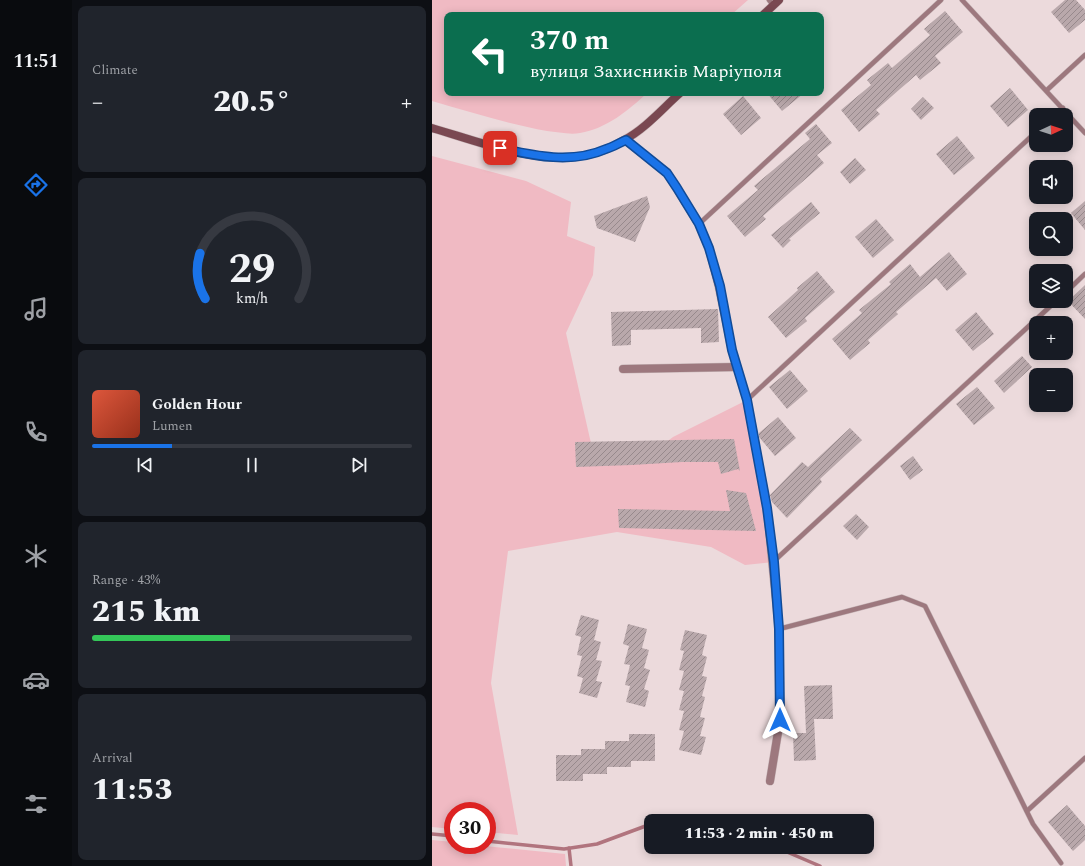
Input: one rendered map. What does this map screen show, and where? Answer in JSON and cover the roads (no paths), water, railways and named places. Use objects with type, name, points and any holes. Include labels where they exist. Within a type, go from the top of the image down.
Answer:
[{"type":"main road","points":[[766,12],[774,2]]},
{"type":"main road","points":[[432,128],[500,148],[531,155],[560,157],[581,156],[606,150],[626,140],[677,96]]},
{"type":"street","points":[[626,140],[667,173],[699,224],[709,248],[720,286],[732,350],[747,400],[767,508],[774,562],[779,629],[780,720],[770,781]]},
{"type":"street","points":[[623,369],[737,367]]},
{"type":"lane","points":[[699,224],[941,0]]},
{"type":"lane","points":[[962,0],[1063,108]]},
{"type":"lane","points":[[1047,90],[1085,55]]},
{"type":"lane","points":[[1073,119],[1085,133]]},
{"type":"lane","points":[[747,400],[1029,138]]},
{"type":"lane","points":[[1073,285],[1085,274]]},
{"type":"lane","points":[[774,562],[1048,308]]},
{"type":"lane","points":[[779,629],[902,597],[925,606],[1033,824],[1061,863]]},
{"type":"lane","points":[[1027,811],[1085,758]]},
{"type":"waterway","points":[[496,842],[564,849],[597,844],[644,827]]},
{"type":"waterway","points":[[432,834],[444,835]]},
{"type":"waterway","points":[[569,848],[571,866]]},
{"type":"waterway","points":[[792,854],[820,866]]}]
